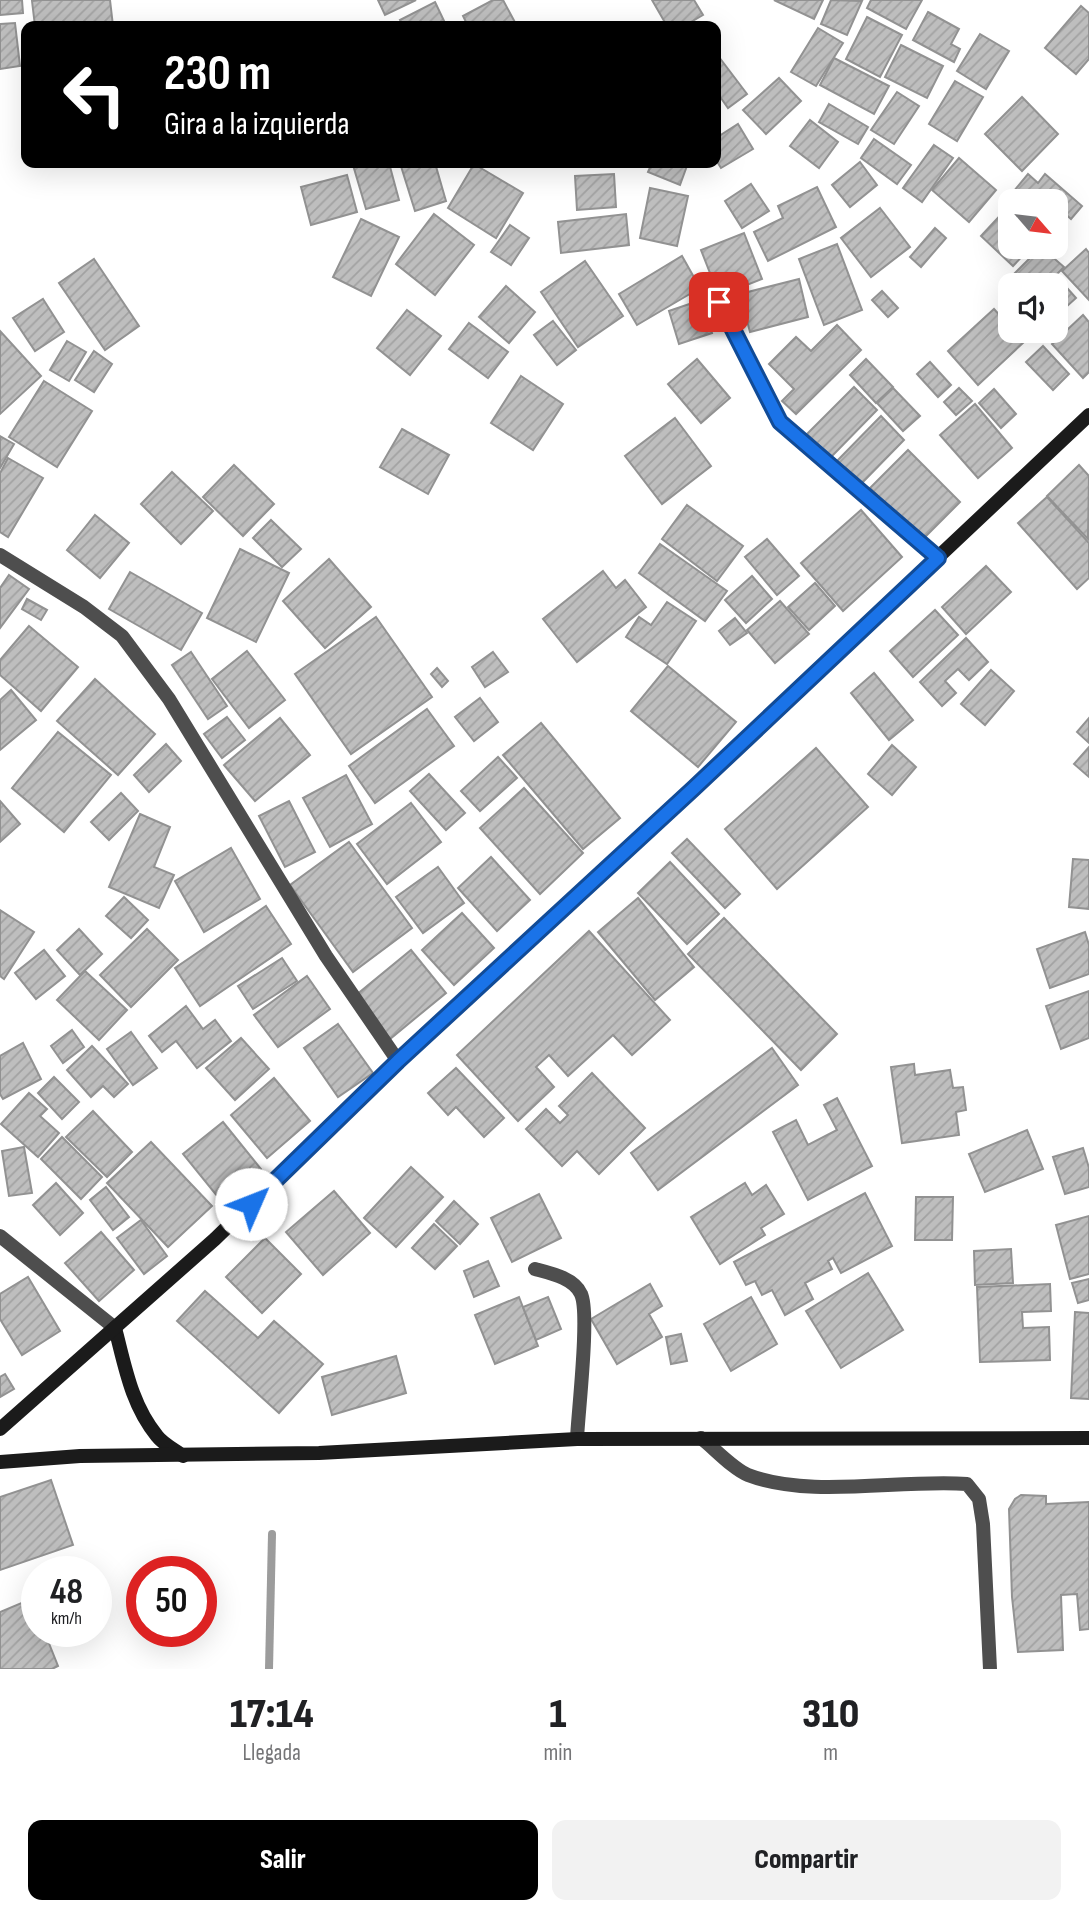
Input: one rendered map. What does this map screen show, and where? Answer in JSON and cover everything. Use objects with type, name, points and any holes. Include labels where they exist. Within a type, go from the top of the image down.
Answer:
[{"type":"main road","points":[[0,1429],[215,1240],[398,1061],[694,788],[1089,415]]},
{"type":"main road","points":[[115,1328],[128,1382],[139,1408],[158,1438],[183,1457]]},
{"type":"main road","points":[[0,1462],[80,1456],[319,1454],[577,1439],[1089,1438]]},
{"type":"street","points":[[719,302],[780,422],[938,558]]},
{"type":"street","points":[[0,555],[84,607],[122,636],[169,699],[326,956],[398,1061]]},
{"type":"street","points":[[0,1236],[115,1328]]},
{"type":"street","points":[[535,1269],[556,1275],[581,1293],[584,1318],[577,1439]]},
{"type":"street","points":[[701,1438],[745,1474],[785,1485],[833,1486],[934,1481],[967,1484],[979,1499],[983,1524],[990,1669]]},
{"type":"building","points":[[0,0],[22,0],[23,13],[0,15]]},
{"type":"building","points":[[110,0],[112,21],[34,21],[32,1]]},
{"type":"building","points":[[378,0],[416,0],[385,15]]},
{"type":"building","points":[[493,0],[503,0],[514,21],[466,21],[463,16]]},
{"type":"building","points":[[652,0],[694,0],[703,15],[693,21],[664,21]]},
{"type":"building","points":[[774,0],[823,0],[814,19]]},
{"type":"building","points":[[831,0],[862,1],[847,35],[821,24]]},
{"type":"building","points":[[871,0],[922,0],[906,29],[867,8]]},
{"type":"building","points":[[435,2],[444,21],[400,21]]},
{"type":"building","points":[[1081,6],[1089,13],[1089,59],[1076,74],[1045,48]]},
{"type":"building","points":[[928,12],[959,29],[951,44],[960,49],[954,62],[913,40]]},
{"type":"building","points":[[867,17],[902,35],[880,77],[846,59]]},
{"type":"building","points":[[15,23],[20,66],[0,69],[0,24]]},
{"type":"building","points":[[818,28],[843,43],[816,86],[791,72]]},
{"type":"building","points":[[980,34],[1009,51],[986,89],[957,71]]},
{"type":"building","points":[[901,45],[943,66],[927,98],[885,77]]},
{"type":"building","points":[[834,58],[889,86],[874,114],[820,85]]},
{"type":"building","points":[[721,60],[747,94],[728,108],[721,98]]},
{"type":"building","points":[[779,78],[801,101],[766,134],[743,110]]},
{"type":"building","points":[[955,81],[983,97],[957,141],[929,124]]},
{"type":"building","points":[[897,92],[919,106],[894,144],[871,130]]},
{"type":"building","points":[[1022,97],[1058,134],[1022,171],[985,134]]},
{"type":"building","points":[[829,104],[868,127],[858,144],[819,122]]},
{"type":"building","points":[[810,120],[838,142],[819,168],[790,146]]},
{"type":"building","points":[[738,124],[753,149],[721,168],[721,135]]},
{"type":"building","points":[[874,139],[911,165],[897,184],[861,158]]},
{"type":"building","points":[[934,145],[953,158],[922,202],[903,188]]},
{"type":"building","points":[[959,158],[996,190],[969,222],[932,190]]},
{"type":"building","points":[[860,162],[877,185],[850,207],[832,185]]},
{"type":"building","points":[[354,168],[390,168],[399,200],[366,209]]},
{"type":"building","points":[[402,168],[436,168],[446,201],[415,211]]},
{"type":"building","points":[[472,168],[481,168],[523,193],[496,238],[448,208]]},
{"type":"building","points":[[650,168],[686,168],[680,185],[648,172]]},
{"type":"building","points":[[614,174],[616,207],[577,210],[575,176]]},
{"type":"building","points":[[1028,174],[1038,183],[1045,174],[1062,189],[1016,189]]},
{"type":"building","points":[[347,175],[357,212],[311,225],[301,187]]},
{"type":"building","points":[[751,184],[769,211],[742,228],[725,201]]},
{"type":"building","points":[[817,187],[836,227],[768,261],[754,232],[783,218],[778,206]]},
{"type":"building","points":[[650,188],[688,196],[677,246],[640,238]]},
{"type":"building","points":[[1068,194],[1082,206],[1071,219],[1068,216]]},
{"type":"building","points":[[880,208],[910,247],[871,277],[841,238]]},
{"type":"building","points":[[434,214],[474,245],[435,295],[396,264]]},
{"type":"building","points":[[626,214],[629,245],[561,253],[558,222]]},
{"type":"building","points":[[998,218],[998,252],[981,236]]},
{"type":"building","points":[[361,219],[399,237],[371,296],[333,277]]},
{"type":"building","points":[[510,225],[529,238],[511,265],[491,252]]},
{"type":"building","points":[[935,228],[946,238],[921,267],[910,257]]},
{"type":"building","points":[[744,233],[762,279],[719,296],[701,250]]},
{"type":"building","points":[[837,244],[862,310],[824,325],[799,259]]},
{"type":"building","points":[[1086,249],[1089,253],[1089,300],[1068,277],[1068,273],[1062,271]]},
{"type":"building","points":[[682,256],[700,288],[637,325],[619,294]]},
{"type":"building","points":[[94,259],[139,326],[105,350],[59,283]]},
{"type":"building","points":[[1006,259],[1020,259],[1013,266]]},
{"type":"building","points":[[1029,259],[1055,259],[1064,267],[1058,273],[1015,273]]},
{"type":"building","points":[[585,261],[623,316],[578,347],[541,292]]},
{"type":"building","points":[[799,279],[808,317],[750,332],[740,294]]},
{"type":"building","points":[[506,286],[535,312],[509,343],[479,317]]},
{"type":"building","points":[[1068,289],[1076,298],[1068,305]]},
{"type":"building","points":[[882,291],[898,308],[888,317],[872,300]]},
{"type":"building","points":[[43,299],[64,332],[35,351],[13,318]]},
{"type":"building","points":[[701,300],[712,333],[679,344],[669,311]]},
{"type":"building","points":[[994,309],[998,314],[998,343],[1023,343],[978,385],[948,351]]},
{"type":"building","points":[[407,310],[441,336],[410,375],[377,348]]},
{"type":"building","points":[[1083,315],[1089,322],[1089,372],[1083,378],[1052,344],[1068,343],[1068,329]]},
{"type":"building","points":[[553,321],[576,350],[557,365],[534,335]]},
{"type":"building","points":[[469,323],[508,352],[488,378],[449,349]]},
{"type":"building","points":[[837,325],[861,350],[796,414],[782,401],[794,389],[769,364],[796,337],[811,351]]},
{"type":"building","points":[[0,331],[41,376],[0,414]]},
{"type":"building","points":[[67,341],[86,352],[69,381],[50,370]]},
{"type":"building","points":[[1043,346],[1069,374],[1053,390],[1026,362]]},
{"type":"building","points":[[94,351],[112,364],[94,392],[75,380]]},
{"type":"building","points":[[697,359],[730,398],[701,423],[668,384]]},
{"type":"building","points":[[866,359],[893,387],[876,403],[850,375]]},
{"type":"building","points":[[930,362],[951,385],[938,397],[917,374]]},
{"type":"building","points":[[521,376],[563,404],[533,450],[491,423]]},
{"type":"building","points":[[44,381],[92,411],[57,467],[9,437]]},
{"type":"building","points":[[854,387],[877,410],[831,457],[807,434]]},
{"type":"building","points":[[893,388],[920,416],[903,431],[877,403]]},
{"type":"building","points":[[959,388],[972,401],[956,415],[944,402]]},
{"type":"building","points":[[994,389],[1016,414],[1001,428],[979,403]]},
{"type":"building","points":[[975,404],[1012,448],[978,478],[940,435]]},
{"type":"building","points":[[881,416],[904,440],[858,487],[834,464]]},
{"type":"building","points":[[675,418],[711,466],[662,504],[625,456]]},
{"type":"building","points":[[402,429],[449,455],[428,494],[380,467]]},
{"type":"building","points":[[0,436],[14,444],[0,468]]},
{"type":"building","points":[[908,450],[960,502],[922,540],[870,488]]},
{"type":"building","points":[[8,458],[43,478],[8,537],[0,532],[0,473]]},
{"type":"building","points":[[234,465],[274,504],[243,536],[203,497]]},
{"type":"building","points":[[1079,465],[1089,476],[1088,539],[1047,496]]},
{"type":"building","points":[[172,472],[213,511],[181,544],[141,504]]},
{"type":"building","points":[[1047,497],[1089,543],[1089,578],[1077,589],[1018,523]]},
{"type":"building","points":[[687,505],[743,546],[717,581],[662,539]]},
{"type":"building","points":[[861,510],[902,557],[843,611],[801,563]]},
{"type":"building","points":[[95,515],[129,543],[100,578],[67,550]]},
{"type":"building","points":[[271,520],[301,549],[282,567],[253,538]]},
{"type":"building","points":[[767,539],[799,576],[777,595],[745,557]]},
{"type":"building","points":[[660,544],[727,591],[705,621],[639,573]]},
{"type":"building","points":[[240,549],[289,573],[256,642],[207,618]]},
{"type":"building","points":[[329,559],[371,607],[325,648],[283,601]]},
{"type":"building","points":[[986,566],[1011,592],[966,634],[942,607]]},
{"type":"building","points":[[603,571],[616,588],[625,580],[646,607],[577,662],[543,619]]},
{"type":"building","points":[[130,572],[202,613],[181,650],[109,609]]},
{"type":"building","points":[[9,575],[29,589],[0,628],[0,588]]},
{"type":"building","points":[[752,576],[772,599],[746,623],[725,600]]},
{"type":"building","points":[[815,583],[835,606],[809,630],[788,607]]},
{"type":"building","points":[[27,599],[47,610],[41,620],[22,609]]},
{"type":"building","points":[[780,601],[809,634],[775,663],[747,630]]},
{"type":"building","points":[[667,602],[696,621],[667,664],[626,637],[639,617],[651,625]]},
{"type":"building","points":[[935,610],[958,635],[913,677],[890,651]]},
{"type":"building","points":[[376,617],[432,697],[351,754],[295,674]]},
{"type":"building","points":[[735,618],[747,633],[730,645],[719,631]]},
{"type":"building","points":[[29,626],[78,667],[41,711],[0,675],[0,660]]},
{"type":"building","points":[[966,638],[988,662],[969,680],[958,669],[945,681],[956,693],[942,706],[920,682]]},
{"type":"building","points":[[247,651],[285,700],[249,728],[212,679]]},
{"type":"building","points":[[191,652],[227,706],[208,719],[172,665]]},
{"type":"building","points":[[493,652],[508,672],[485,687],[472,667]]},
{"type":"building","points":[[668,666],[736,722],[698,767],[631,711]]},
{"type":"building","points":[[437,668],[448,681],[442,687],[431,674]]},
{"type":"building","points":[[991,670],[1014,691],[985,725],[961,704]]},
{"type":"building","points":[[874,673],[913,720],[889,740],[851,693]]},
{"type":"building","points":[[95,679],[155,734],[118,775],[57,721]]},
{"type":"building","points":[[11,690],[36,720],[0,750],[0,700]]},
{"type":"building","points":[[480,698],[498,722],[474,741],[455,717]]},
{"type":"building","points":[[427,709],[454,746],[375,803],[349,766]]},
{"type":"building","points":[[227,717],[245,740],[222,758],[204,734]]},
{"type":"building","points":[[280,718],[310,755],[255,801],[224,765]]},
{"type":"building","points":[[1089,718],[1089,743],[1077,732]]},
{"type":"building","points":[[541,723],[620,818],[583,849],[503,755]]},
{"type":"building","points":[[58,732],[111,775],[64,832],[12,788]]},
{"type":"building","points":[[166,744],[181,761],[149,792],[134,775]]},
{"type":"building","points":[[892,745],[916,767],[892,795],[868,774]]},
{"type":"building","points":[[1089,747],[1089,777],[1074,764]]},
{"type":"building","points":[[816,748],[868,807],[777,889],[725,829]]},
{"type":"building","points":[[498,757],[517,778],[480,811],[461,791]]},
{"type":"building","points":[[429,774],[465,813],[446,830],[410,791]]},
{"type":"building","points":[[346,775],[372,824],[330,847],[303,798]]},
{"type":"building","points":[[524,788],[583,853],[540,894],[480,828]]},
{"type":"building","points":[[121,793],[138,811],[109,840],[91,822]]},
{"type":"building","points":[[0,801],[20,824],[0,842]]},
{"type":"building","points":[[289,801],[315,852],[285,867],[259,816]]},
{"type":"building","points":[[411,803],[441,842],[387,884],[357,844]]},
{"type":"building","points":[[140,814],[170,827],[154,867],[174,875],[159,908],[109,887]]},
{"type":"building","points":[[687,839],[740,894],[725,908],[672,853]]},
{"type":"building","points":[[349,842],[412,928],[353,972],[290,885]]},
{"type":"building","points":[[231,848],[260,899],[204,932],[175,881]]},
{"type":"building","points":[[491,857],[530,900],[497,931],[458,888]]},
{"type":"building","points":[[1073,859],[1089,860],[1089,909],[1069,907]]},
{"type":"building","points":[[670,862],[719,914],[687,944],[638,893]]},
{"type":"building","points":[[438,867],[464,903],[423,933],[396,897]]},
{"type":"building","points":[[124,897],[148,920],[131,938],[106,916]]},
{"type":"building","points":[[638,898],[694,967],[655,1000],[598,932]]},
{"type":"building","points":[[266,906],[291,944],[200,1006],[175,968]]},
{"type":"building","points":[[0,910],[34,932],[4,979],[0,976]]},
{"type":"building","points":[[462,913],[494,948],[454,985],[422,950]]},
{"type":"building","points":[[724,918],[837,1034],[801,1070],[688,954]]},
{"type":"building","points":[[79,929],[102,954],[80,975],[57,950]]},
{"type":"building","points":[[147,929],[178,960],[131,1007],[100,975]]},
{"type":"building","points":[[589,931],[670,1020],[632,1055],[613,1035],[568,1076],[549,1055],[536,1067],[554,1087],[518,1121],[457,1055]]},
{"type":"building","points":[[1085,932],[1089,945],[1089,974],[1050,988],[1037,949]]},
{"type":"building","points":[[44,950],[65,976],[36,999],[15,973]]},
{"type":"building","points":[[411,950],[446,993],[390,1039],[355,996]]},
{"type":"building","points":[[282,958],[297,981],[253,1009],[238,986]]},
{"type":"building","points":[[85,971],[127,1010],[99,1040],[57,1000]]},
{"type":"building","points":[[307,976],[330,1009],[278,1047],[254,1015]]},
{"type":"building","points":[[1089,991],[1089,1038],[1061,1049],[1046,1006]]},
{"type":"building","points":[[186,1006],[203,1029],[215,1020],[231,1041],[197,1068],[176,1041],[162,1052],[149,1036]]},
{"type":"building","points":[[338,1024],[373,1073],[338,1097],[304,1048]]},
{"type":"building","points":[[72,1030],[84,1047],[63,1063],[51,1046]]},
{"type":"building","points":[[131,1032],[157,1068],[133,1085],[107,1049]]},
{"type":"building","points":[[241,1038],[269,1069],[235,1100],[206,1068]]},
{"type":"building","points":[[23,1043],[41,1079],[3,1099],[0,1094],[0,1056]]},
{"type":"building","points":[[92,1046],[128,1084],[114,1097],[103,1086],[91,1097],[67,1070]]},
{"type":"building","points":[[772,1048],[798,1085],[658,1190],[631,1153]]},
{"type":"building","points":[[914,1064],[915,1075],[950,1070],[953,1088],[963,1087],[966,1110],[956,1112],[959,1135],[902,1143],[891,1067]]},
{"type":"building","points":[[456,1068],[504,1118],[484,1137],[456,1107],[448,1115],[428,1093]]},
{"type":"building","points":[[592,1073],[645,1128],[599,1174],[577,1151],[562,1166],[526,1129],[546,1109],[560,1123],[568,1115],[559,1106]]},
{"type":"building","points":[[54,1077],[79,1102],[62,1119],[38,1093]]},
{"type":"building","points":[[274,1078],[310,1121],[267,1158],[231,1115]]},
{"type":"building","points":[[29,1093],[47,1109],[40,1116],[59,1133],[38,1157],[1,1124]]},
{"type":"building","points":[[837,1098],[872,1166],[808,1200],[773,1132],[796,1120],[808,1145],[837,1130],[824,1105]]},
{"type":"building","points":[[93,1111],[132,1152],[107,1177],[66,1137]]},
{"type":"building","points":[[223,1122],[261,1169],[222,1202],[183,1154]]},
{"type":"building","points":[[1027,1130],[1043,1169],[985,1192],[969,1154]]},
{"type":"building","points":[[62,1137],[102,1177],[81,1199],[41,1159]]},
{"type":"building","points":[[151,1142],[212,1206],[168,1247],[107,1183]]},
{"type":"building","points":[[24,1147],[32,1193],[9,1196],[2,1151]]},
{"type":"building","points":[[1083,1148],[1089,1168],[1089,1187],[1065,1194],[1053,1157]]},
{"type":"building","points":[[411,1167],[443,1197],[396,1247],[364,1218]]},
{"type":"building","points":[[56,1183],[83,1213],[60,1235],[33,1205]]},
{"type":"building","points":[[745,1183],[752,1195],[766,1185],[784,1214],[761,1228],[765,1235],[720,1264],[691,1217]]},
{"type":"building","points":[[106,1187],[129,1217],[113,1230],[90,1200]]},
{"type":"building","points":[[334,1191],[370,1233],[323,1275],[286,1232]]},
{"type":"building","points":[[865,1193],[892,1246],[841,1273],[833,1258],[828,1261],[832,1269],[805,1283],[813,1299],[785,1315],[772,1290],[762,1295],[755,1281],[746,1285],[734,1262]]},
{"type":"building","points":[[539,1194],[561,1238],[512,1262],[491,1218]]},
{"type":"building","points":[[916,1197],[953,1197],[952,1240],[915,1240]]},
{"type":"building","points":[[454,1201],[478,1224],[460,1244],[436,1221]]},
{"type":"building","points":[[1089,1216],[1089,1274],[1070,1279],[1056,1225]]},
{"type":"building","points":[[141,1220],[167,1256],[144,1274],[117,1238]]},
{"type":"building","points":[[434,1224],[457,1246],[435,1269],[412,1248]]},
{"type":"building","points":[[101,1232],[134,1270],[99,1301],[65,1263]]},
{"type":"building","points":[[265,1238],[301,1274],[262,1313],[226,1277]]},
{"type":"building","points":[[1011,1249],[1013,1283],[975,1285],[974,1251]]},
{"type":"building","points":[[488,1261],[499,1286],[474,1297],[464,1271]]},
{"type":"building","points":[[868,1273],[903,1330],[841,1368],[806,1311]]},
{"type":"building","points":[[28,1277],[60,1331],[22,1355],[0,1319],[0,1294]]},
{"type":"building","points":[[1089,1279],[1089,1300],[1078,1303],[1072,1283]]},
{"type":"building","points":[[650,1284],[662,1306],[649,1314],[662,1337],[617,1364],[591,1319]]},
{"type":"building","points":[[1050,1284],[1051,1311],[1022,1312],[1023,1328],[1049,1327],[1050,1360],[980,1362],[977,1287]]},
{"type":"building","points":[[205,1291],[258,1338],[274,1321],[323,1364],[279,1413],[177,1321]]},
{"type":"building","points":[[519,1297],[538,1346],[495,1364],[475,1315]]},
{"type":"building","points":[[548,1297],[561,1329],[536,1340],[523,1307]]},
{"type":"building","points":[[751,1297],[777,1344],[731,1371],[704,1324]]},
{"type":"building","points":[[1075,1312],[1089,1313],[1089,1399],[1071,1398]]},
{"type":"building","points":[[681,1334],[687,1361],[671,1364],[666,1337]]},
{"type":"building","points":[[396,1356],[406,1393],[332,1415],[322,1377]]},
{"type":"building","points":[[5,1374],[14,1389],[0,1397],[0,1377]]},
{"type":"building","points":[[51,1480],[73,1545],[41,1556],[21,1556],[21,1563],[0,1570],[0,1497]]},
{"type":"building","points":[[1021,1495],[1046,1496],[1046,1504],[1089,1502],[1089,1629],[1080,1630],[1077,1594],[1061,1595],[1063,1650],[1018,1652],[1012,1597],[1009,1509]]},
{"type":"building","points":[[21,1603],[21,1647],[50,1647],[58,1666],[52,1669],[0,1669],[0,1612]]},
{"type":"waterway","points":[[269,1669],[272,1534]]},
{"type":"route","points":[[251,1204],[398,1061],[938,558],[780,422],[719,302]]}]
